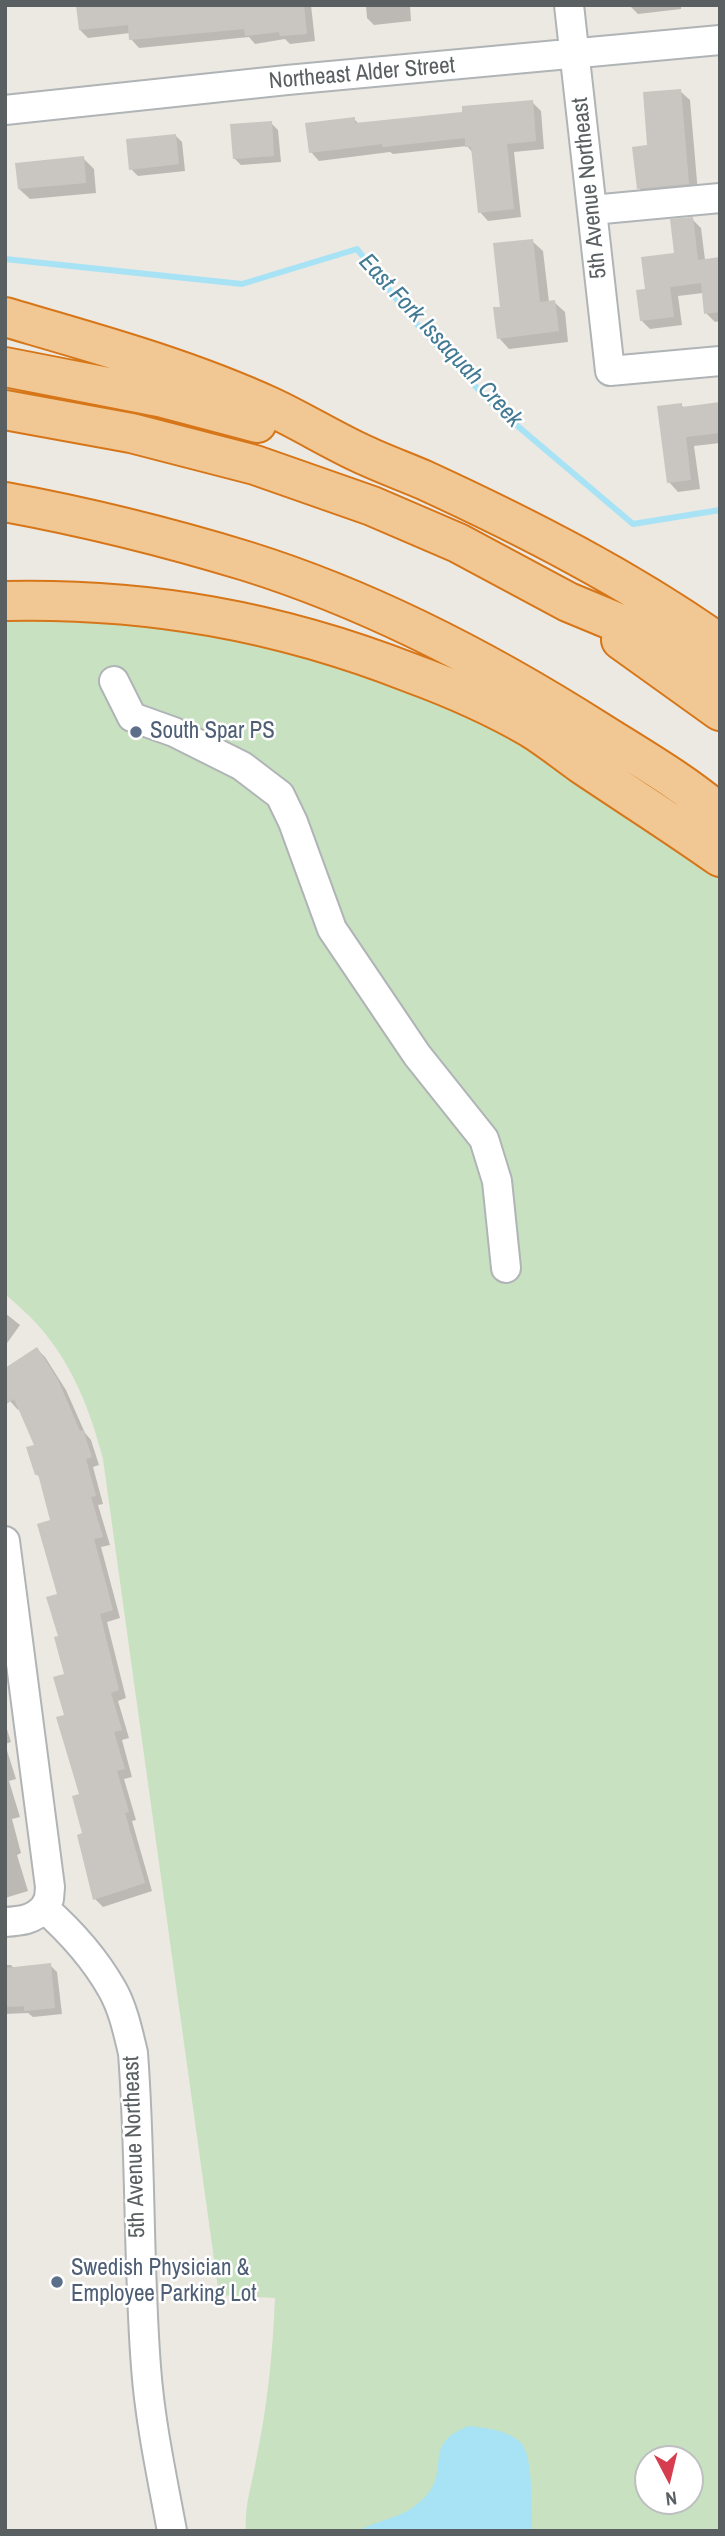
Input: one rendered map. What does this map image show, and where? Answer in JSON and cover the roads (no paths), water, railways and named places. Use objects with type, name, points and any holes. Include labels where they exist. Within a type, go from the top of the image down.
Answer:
[{"type":"highway","points":[[5,317],[210,382],[271,407],[360,453],[513,523],[633,589],[720,644]]},
{"type":"highway","points":[[5,367],[159,397],[360,453]]},
{"type":"highway","points":[[5,410],[131,433],[255,465],[372,506],[458,543],[568,602],[679,648],[720,674]]},
{"type":"highway","points":[[5,502],[77,516],[237,558],[354,601],[431,636],[540,695],[656,768],[720,814]]},
{"type":"highway","points":[[5,601],[92,602],[178,610],[248,622],[325,642],[457,691],[531,729],[720,857]]},
{"type":"highway","points":[[568,602],[720,711]]},
{"type":"highway","points":[[5,619],[89,619],[163,625],[241,637],[331,658],[450,701],[584,766]]},
{"type":"street","name":"5th Avenue Northeast","points":[[569,5],[610,372],[720,360]]},
{"type":"street","name":"Northeast Alder Street","points":[[5,110],[287,80],[720,40]]},
{"type":"street","points":[[592,209],[720,198]]},
{"type":"street","points":[[114,681],[132,717],[174,732],[242,766],[279,795],[293,822],[332,929],[417,1055],[484,1139],[497,1181],[506,1268]]},
{"type":"street","points":[[5,1541],[50,1886],[44,1908],[36,1916],[5,1922]]},
{"type":"street","name":"5th Avenue Northeast","points":[[44,1908],[68,1930],[113,1990],[132,2053],[146,2370],[172,2531]]},
{"type":"water","points":[[469,2426],[503,2432],[521,2443],[530,2472],[532,2531],[358,2531],[401,2514],[418,2504],[433,2486],[441,2449],[446,2441],[454,2433]]},
{"type":"waterway","name":"East Fork Issaquah Creek","points":[[5,259],[242,284],[357,249],[413,320],[494,406],[633,524],[720,510]]},
{"type":"place","name":"South Spar PS","points":[[136,732]]},
{"type":"place","name":"Swedish Physician & Employee Parking Lot","points":[[57,2282]]}]
